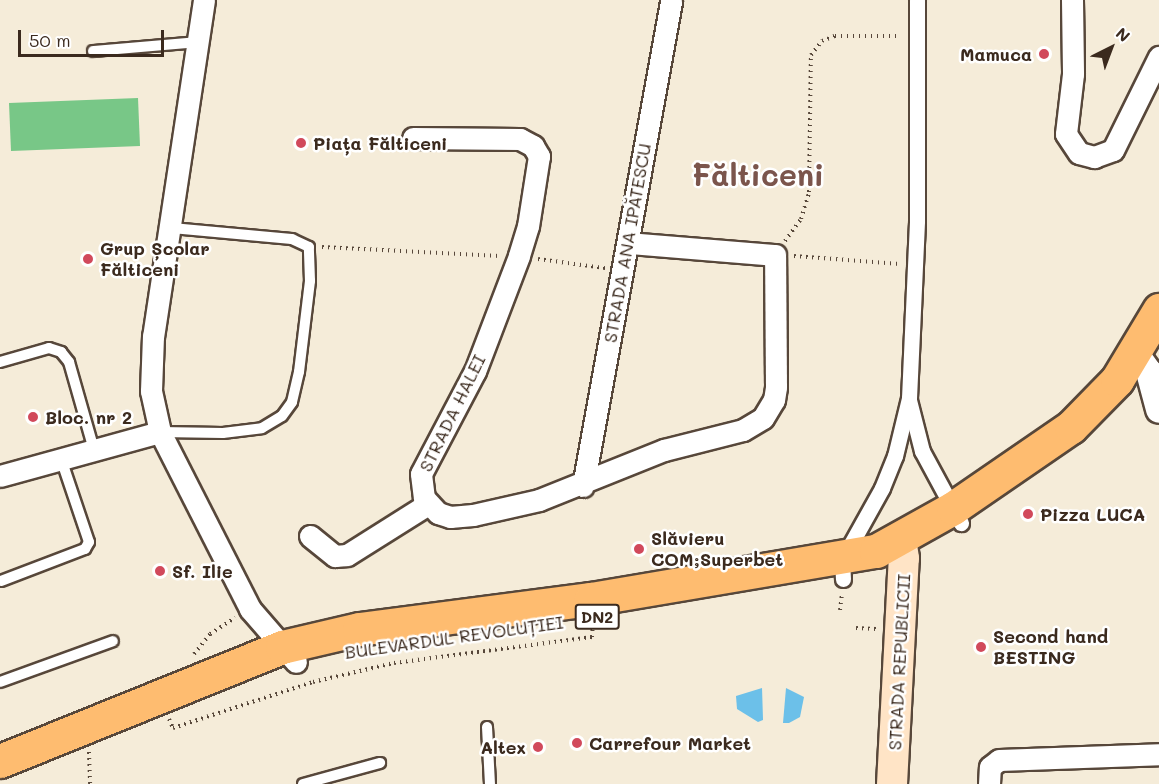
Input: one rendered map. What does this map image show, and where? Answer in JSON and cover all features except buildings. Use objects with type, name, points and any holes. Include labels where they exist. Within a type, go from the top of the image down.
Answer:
[{"type":"main road","name":"DN2","points":[[1148,360],[1159,310]]},
{"type":"main road","name":"BULEVARDUL REVOLUȚIEI","points":[[0,761],[289,655],[362,647],[842,570],[879,570],[903,549],[1076,444],[1118,410],[1148,360]]},
{"type":"main road","name":"STRADA REPUBLICII","points":[[892,784],[903,549]]},
{"type":"main road","name":"BULEVARDUL REVOLUȚIEI","points":[[0,781],[88,745],[289,655]]},
{"type":"street","points":[[204,0],[153,336],[151,391],[160,432],[250,609],[289,655]]},
{"type":"street","name":"STRADA ANA IPĂTESCU","points":[[583,486],[671,0]]},
{"type":"street","points":[[842,570],[895,456],[909,398],[916,265],[917,0]]},
{"type":"street","points":[[1072,0],[1073,74],[1066,134],[1079,153],[1094,157],[1113,150],[1159,57]]},
{"type":"street","name":"STRADA HALEI","points":[[413,138],[520,139],[533,146],[539,156],[537,179],[519,256],[475,371],[420,474],[420,488],[428,504]]},
{"type":"street","points":[[310,536],[335,556],[347,555],[428,504],[450,518],[473,515],[583,486],[664,450],[743,430],[763,418],[774,400],[776,387],[775,255],[628,243]]},
{"type":"street","points":[[1148,360],[1159,410]]},
{"type":"street","points":[[909,398],[922,451],[957,516]]},
{"type":"street","points":[[0,476],[160,432]]},
{"type":"street","points":[[988,784],[990,767],[999,760],[1159,754]]},
{"type":"lane","points":[[93,51],[197,42]]},
{"type":"lane","points":[[160,432],[223,433],[262,428],[282,416],[292,402],[299,372],[310,281],[309,247],[292,239],[171,228]]},
{"type":"lane","points":[[0,362],[49,348],[61,352],[69,362],[94,450]]},
{"type":"lane","points":[[1,581],[85,549],[89,542],[61,459]]},
{"type":"lane","points":[[0,682],[113,641]]},
{"type":"lane","points":[[487,727],[490,784]]},
{"type":"lane","points":[[303,784],[380,763]]},
{"type":"path","points":[[775,255],[801,219],[809,192],[811,55],[822,41],[835,36],[916,36]]},
{"type":"path","points":[[309,247],[519,256],[622,270]]},
{"type":"path","points":[[775,255],[916,265]]},
{"type":"path","points":[[88,745],[90,784]]},
{"type":"green space","points":[[138,98],[140,146],[11,151],[9,103]]},
{"type":"water","points":[[762,688],[763,720],[758,722],[737,709],[736,696]]},
{"type":"water","points":[[786,688],[804,697],[800,717],[789,723],[783,723]]},
{"type":"place","name":"Mamuca","points":[[1044,54]]},
{"type":"place","name":"Piața Fălticeni","points":[[301,143]]},
{"type":"place","name":"Grup Școlar Fălticeni","points":[[88,259]]},
{"type":"place","name":"Bloc. nr 2","points":[[33,417]]},
{"type":"place","name":"Pizza LUCA","points":[[1028,514]]},
{"type":"place","name":"Slăvieru COM;Superbet","points":[[639,549]]},
{"type":"place","name":"Sf. Ilie","points":[[160,571]]},
{"type":"place","name":"Second hand BESTING","points":[[981,647]]},
{"type":"place","name":"Carrefour Market","points":[[577,743]]},
{"type":"place","name":"Altex","points":[[538,747]]},
{"type":"district","name":"Fălticeni","points":[[758,174]]}]
